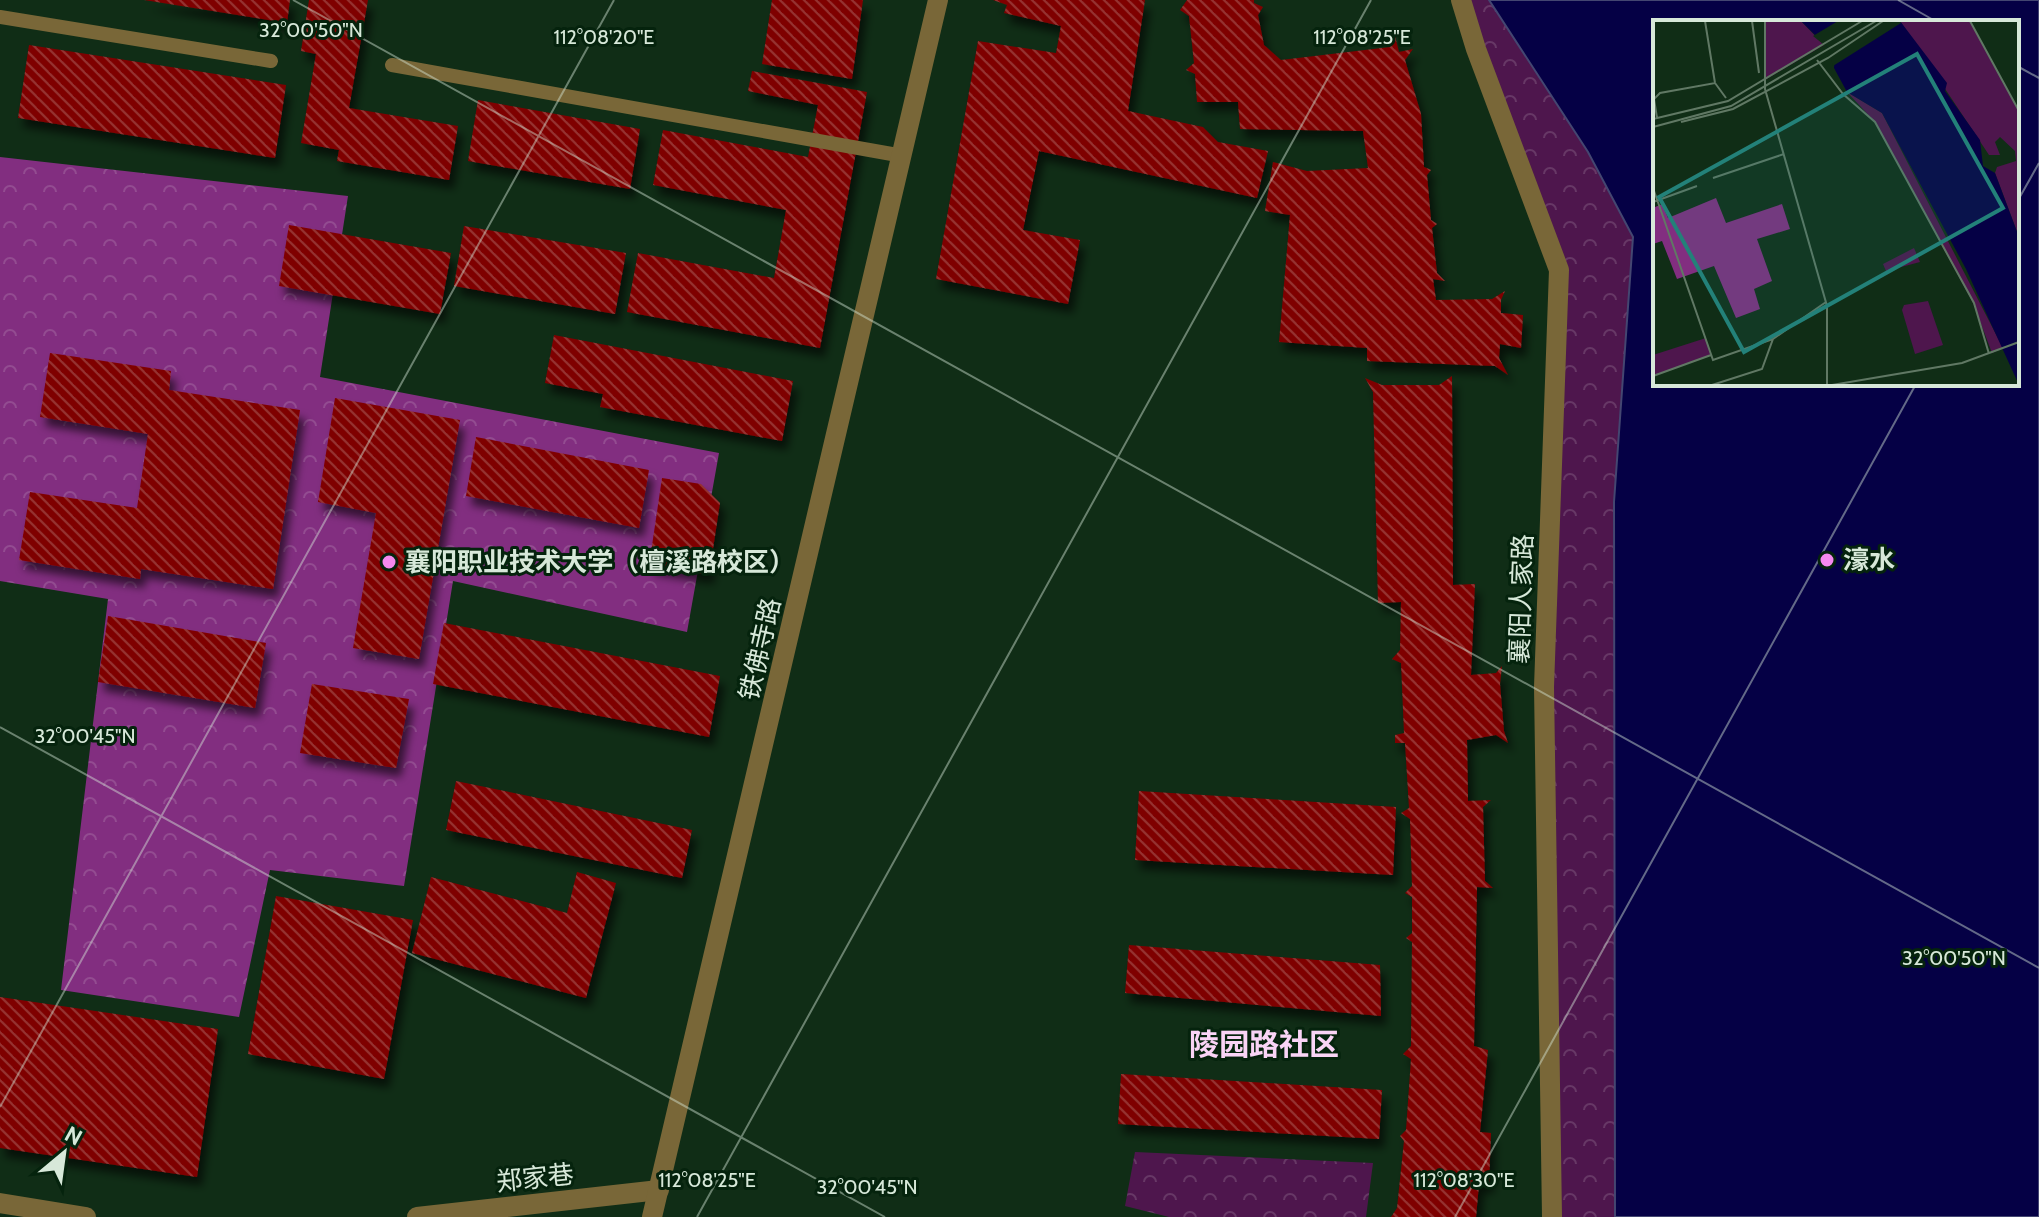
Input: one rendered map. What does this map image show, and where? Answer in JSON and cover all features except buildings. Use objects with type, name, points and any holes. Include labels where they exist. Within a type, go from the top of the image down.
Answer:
[{"type":"street","name":"铁佛寺路","points":[[652,1217],[938,0]]},
{"type":"street","name":"襄阳人家路","points":[[1461,0],[1476,49],[1559,270],[1544,687],[1552,1217]]},
{"type":"street","name":"郑家巷","points":[[417,1217],[659,1190]]},
{"type":"street","points":[[0,1203],[86,1217]]},
{"type":"lane","points":[[0,17],[271,61]]},
{"type":"lane","points":[[392,65],[903,156]]},
{"type":"green space","points":[[1461,0],[1489,0],[1588,152],[1633,237],[1614,502],[1615,1217],[1547,1217],[1559,270]]},
{"type":"green space","points":[[0,157],[348,196],[320,377],[719,453],[687,632],[453,581],[404,886],[270,870],[239,1017],[61,990],[108,599],[0,581]]},
{"type":"green space","points":[[1135,1152],[1373,1163],[1366,1217],[1169,1217],[1125,1206]]},
{"type":"shaded area","name":"濠水","points":[[1489,0],[2039,0],[2039,1217],[1615,1217],[1614,502],[1633,237],[1588,152]]},
{"type":"place","name":"濠水","points":[[1827,560]]},
{"type":"place","name":"襄阳职业技术大学（檀溪路校区）","points":[[389,562]]},
{"type":"district","name":"陵园路社区","points":[[1264,1045]]}]
